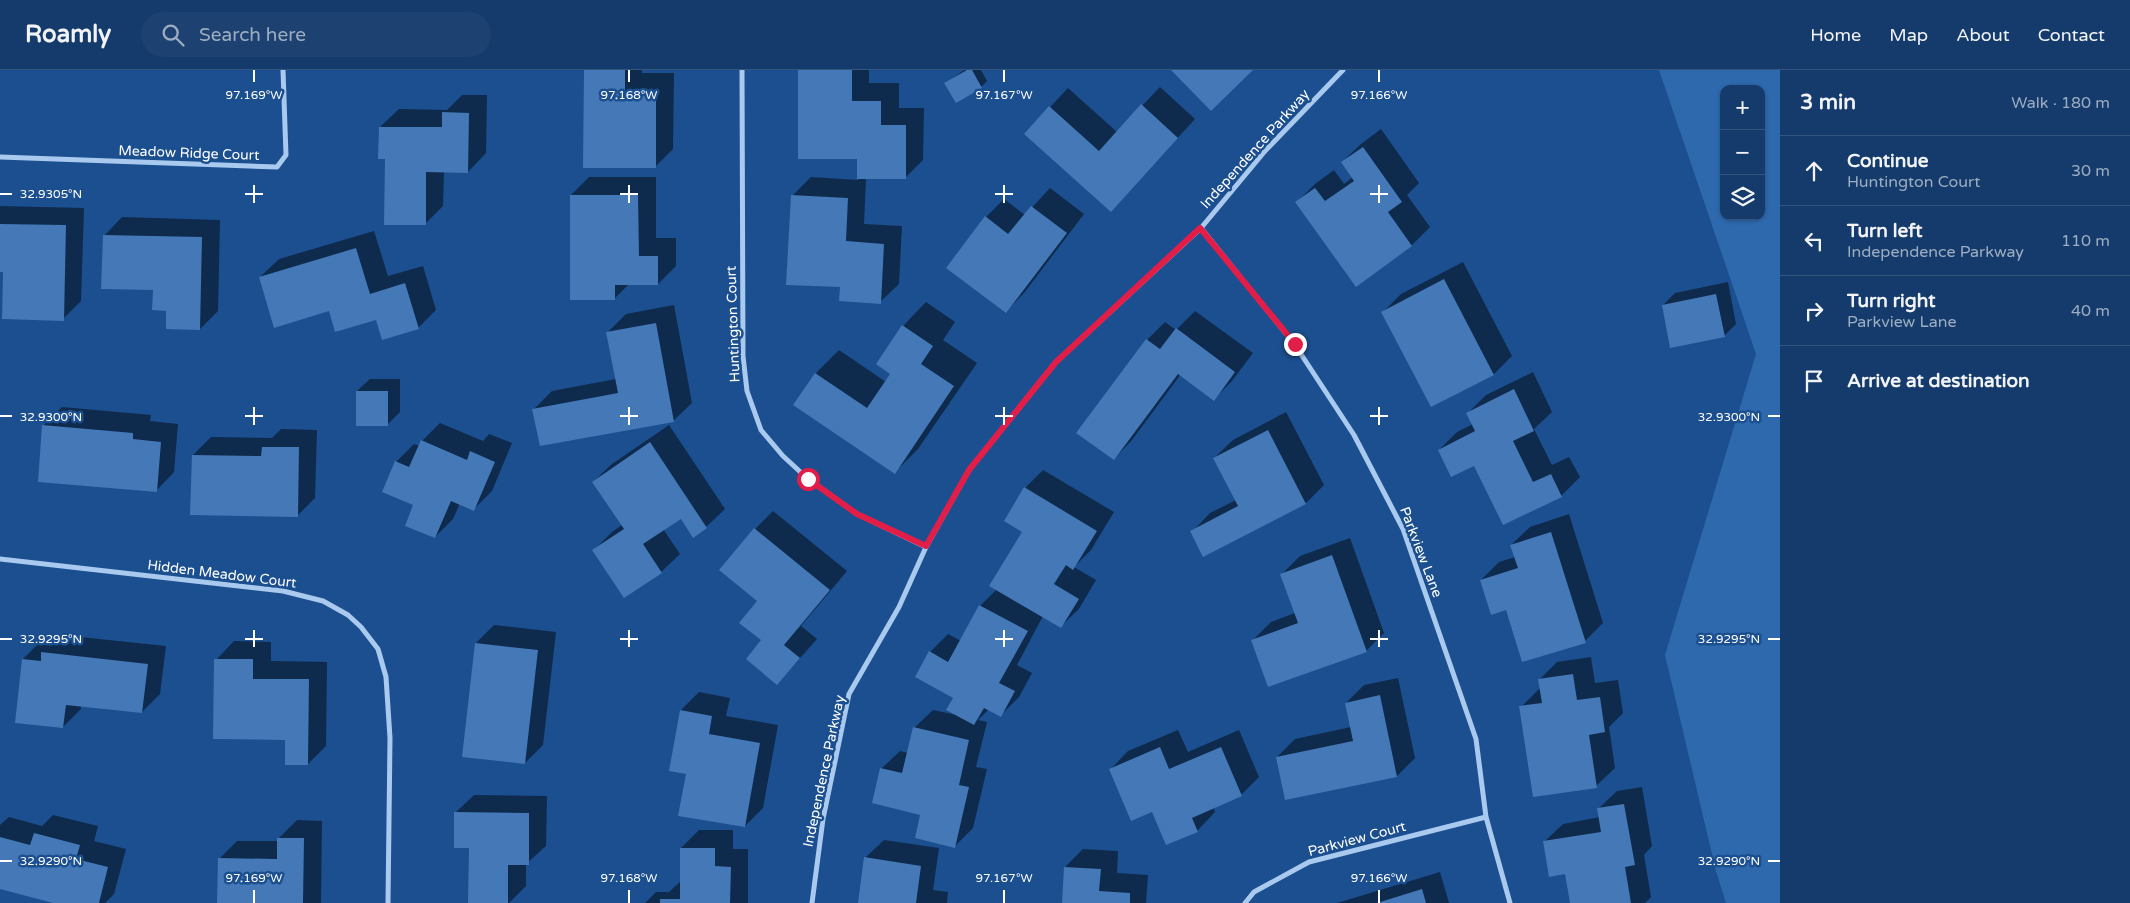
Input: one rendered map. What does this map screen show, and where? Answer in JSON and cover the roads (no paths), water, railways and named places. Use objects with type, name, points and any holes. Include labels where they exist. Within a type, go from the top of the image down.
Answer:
[{"type":"street","name":"Meadow Ridge Court","points":[[0,157],[277,167],[286,155],[283,70]]},
{"type":"street","name":"Huntington Court","points":[[742,70],[743,356],[747,391],[761,430],[783,456],[808,479],[857,514],[926,546]]},
{"type":"street","name":"Independence Parkway","points":[[812,903],[823,819],[850,694],[899,606],[926,546],[969,470],[1056,362],[1200,228],[1266,151],[1343,70]]},
{"type":"street","name":"Parkview Lane","points":[[1200,228],[1295,344],[1354,435],[1403,529],[1476,739],[1486,817],[1510,903]]},
{"type":"street","name":"Hidden Meadow Court","points":[[0,559],[283,591],[323,601],[348,616],[361,628],[378,649],[386,677],[390,738],[388,903]]},
{"type":"street","name":"Parkview Court","points":[[1245,903],[1254,892],[1272,880],[1309,862],[1486,817]]}]
